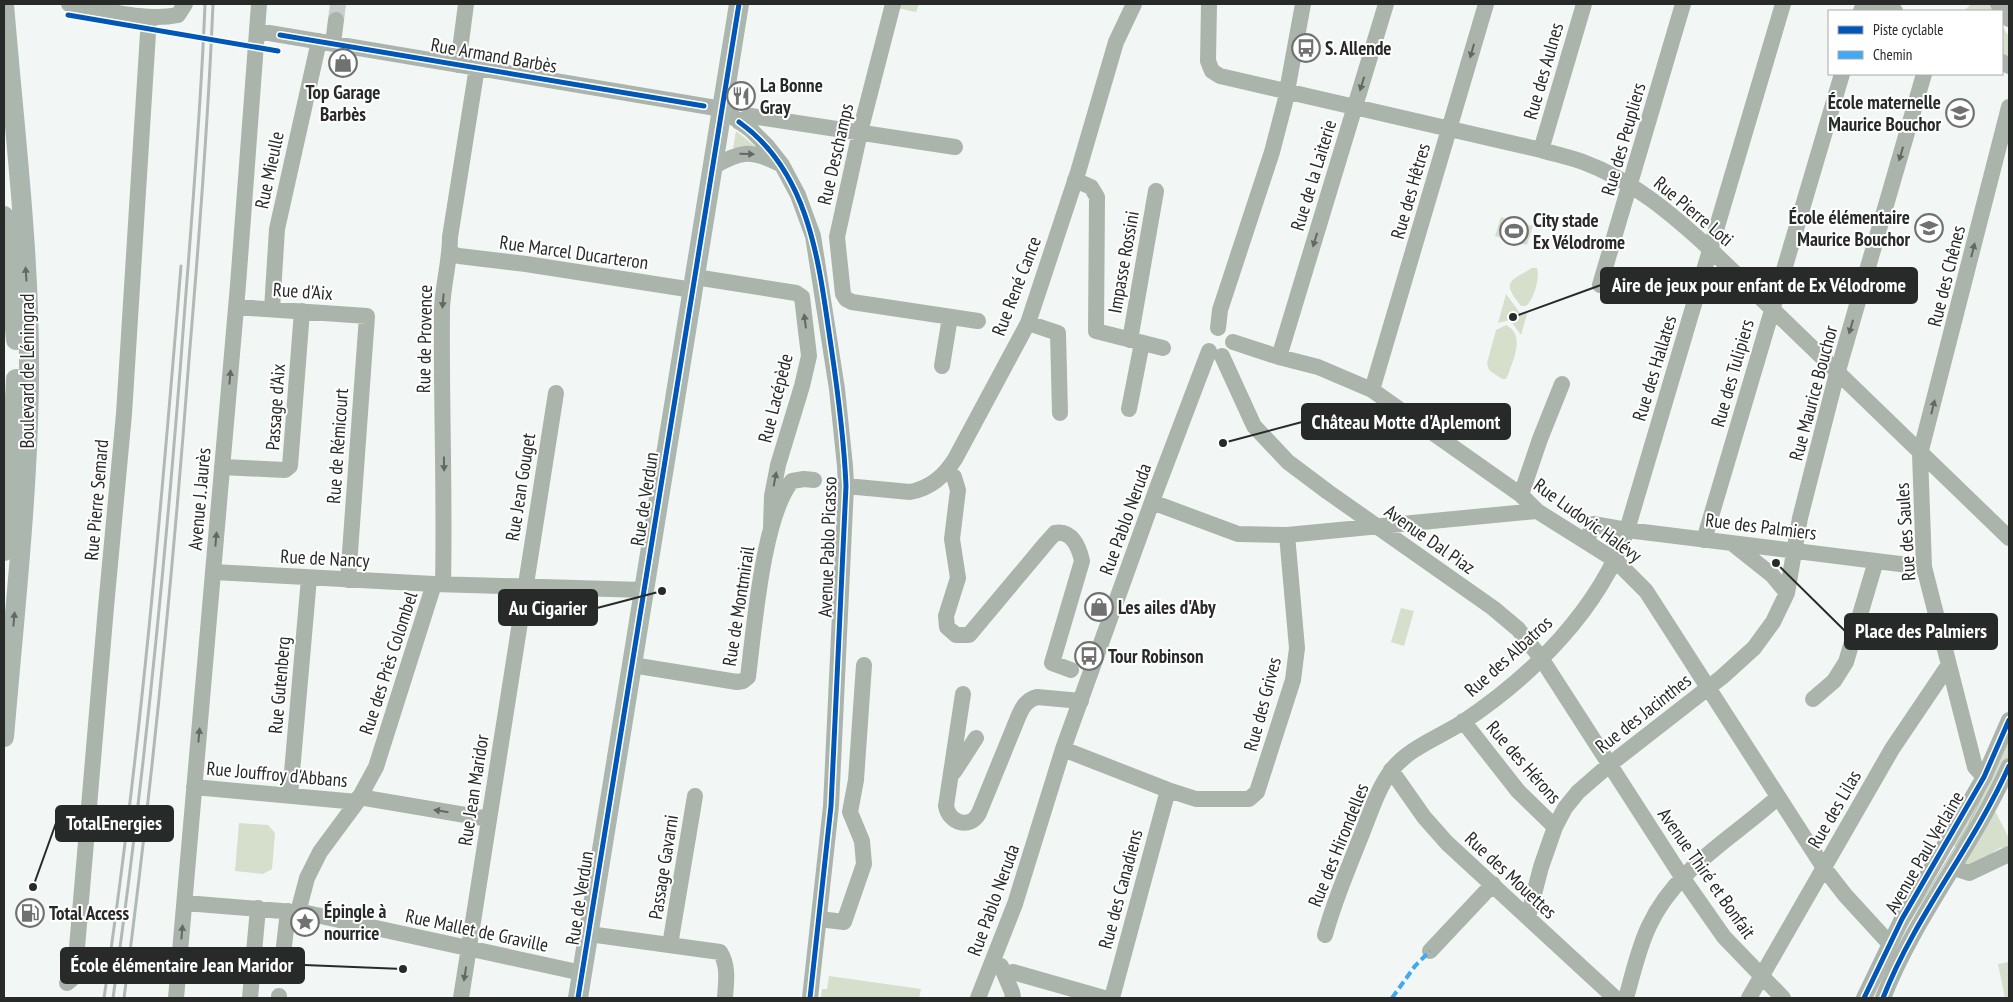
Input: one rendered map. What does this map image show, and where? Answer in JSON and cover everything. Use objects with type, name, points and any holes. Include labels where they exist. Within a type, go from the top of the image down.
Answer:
[{"type":"main road","name":"Boulevard de Léningrad","points":[[4,4],[28,297],[29,384],[28,445],[4,738]]},
{"type":"main road","name":"Rue de Verdun","points":[[578,998],[738,4]]},
{"type":"main road","name":"Boulevard de Léningrad","points":[[4,216],[16,336],[14,414],[4,551]]},
{"type":"street","points":[[69,4],[166,18],[178,15],[185,4]]},
{"type":"street","name":"Avenue J. Jaurès","points":[[176,998],[236,307],[259,4]]},
{"type":"street","points":[[458,65],[466,4]]},
{"type":"street","name":"Rue Deschamps","points":[[893,4],[860,132],[837,237],[843,294],[846,299],[852,302],[978,321]]},
{"type":"street","name":"Rue René Cance","points":[[846,486],[910,492],[920,490],[933,483],[948,470],[1028,324],[1075,180],[1116,42],[1134,4]]},
{"type":"street","points":[[1209,4],[1208,62],[1212,71],[1220,76],[1287,91]]},
{"type":"street","points":[[1218,328],[1220,310],[1272,152],[1287,91],[1303,4]]},
{"type":"street","name":"Rue de la Laiterie","points":[[1279,357],[1386,4]]},
{"type":"street","name":"Rue des Hêtres","points":[[1372,390],[1486,4]]},
{"type":"street","name":"Rue des Aulnes","points":[[1541,150],[1584,4]]},
{"type":"street","name":"Rue des Peupliers","points":[[1600,285],[1683,4]]},
{"type":"street","name":"Rue des Hallates","points":[[1625,536],[1783,4]]},
{"type":"street","points":[[1875,4],[1892,10]]},
{"type":"street","name":"Rue Pierre Semard","points":[[67,983],[72,979],[75,971],[124,414],[149,17]]},
{"type":"street","name":"Rue Mieulle","points":[[272,309],[277,229],[326,42],[336,20]]},
{"type":"street","name":"Rue Armand Barbès","points":[[257,31],[722,109]]},
{"type":"street","name":"Rue de Provence","points":[[439,584],[444,530],[442,306],[450,253],[450,237],[477,68]]},
{"type":"street","name":"Rue des Tulipiers","points":[[1704,540],[1842,75]]},
{"type":"street","name":"Rue Maurice Bouchor","points":[[1794,550],[1800,518],[1838,373],[1924,75]]},
{"type":"street","name":"Rue Pierre Loti","points":[[1287,91],[1541,150],[1583,162],[1630,185],[1676,217],[2009,538]]},
{"type":"street","name":"Rue des Chênes","points":[[1920,454],[2009,107]]},
{"type":"street","name":"Avenue Pablo Picasso","points":[[722,109],[763,142],[782,165],[798,195],[813,236],[837,389],[846,486],[831,806],[810,998]]},
{"type":"street","points":[[739,122],[751,116],[954,147]]},
{"type":"street","points":[[713,167],[730,156],[750,152],[766,156],[782,165]]},
{"type":"street","points":[[1075,180],[1091,188],[1097,198],[1096,331],[1162,348]]},
{"type":"street","name":"Impasse Rossini","points":[[1130,408],[1136,342],[1156,191]]},
{"type":"street","name":"Rue Marcel Ducarteron","points":[[450,253],[459,256],[694,283]]},
{"type":"street","name":"Rue Lacépède","points":[[694,283],[796,292],[802,297],[809,356],[778,466],[772,496],[771,527]]},
{"type":"street","name":"Rue d'Aix","points":[[236,307],[367,316]]},
{"type":"street","name":"Passage d'Aix","points":[[222,467],[285,470],[290,466],[302,311]]},
{"type":"street","name":"Rue de Rémicourt","points":[[348,580],[367,316]]},
{"type":"street","points":[[942,366],[950,316]]},
{"type":"street","points":[[1028,324],[1058,333],[1060,413]]},
{"type":"street","points":[[1218,328],[1230,333],[1233,342],[1231,350],[1215,354],[1206,339],[1210,332],[1218,328]]},
{"type":"street","name":"Rue Ludovic Halévy","points":[[1233,342],[1318,367],[1372,390],[1521,495],[1537,511],[1616,560],[1646,591],[1777,798],[1824,868],[1845,895],[1889,943]]},
{"type":"street","name":"Rue Pablo Neruda","points":[[978,998],[1031,855],[1064,749],[1152,502],[1215,354]]},
{"type":"street","name":"Avenue Dal Piaz","points":[[1215,354],[1254,426],[1288,462],[1493,608],[1518,629],[1541,658],[1608,765]]},
{"type":"street","points":[[1521,495],[1540,439],[1562,384]]},
{"type":"street","name":"Rue Jean Gouget","points":[[524,587],[556,392]]},
{"type":"street","name":"Rue des Saules","points":[[1920,454],[1924,567],[1975,767],[1984,777]]},
{"type":"street","points":[[948,470],[954,478],[958,490],[952,539],[958,578],[946,616],[946,624],[949,630],[960,636],[969,635],[1055,533],[1067,534],[1077,544],[1082,561],[1052,663],[1071,670]]},
{"type":"street","name":"Rue de Montmirail","points":[[632,665],[737,682],[743,681],[748,677],[759,595],[771,527],[787,487],[792,481],[814,480]]},
{"type":"street","points":[[1152,502],[1238,534],[1287,535],[1537,511]]},
{"type":"street","name":"Rue des Palmiers","points":[[1587,541],[1594,524],[1625,536],[1704,540],[1924,567]]},
{"type":"street","name":"Rue des Grives","points":[[1168,790],[1196,799],[1249,799],[1257,792],[1293,680],[1296,660],[1297,648],[1287,535]]},
{"type":"street","name":"Rue des Albatros","points":[[1391,770],[1410,753],[1463,721],[1498,696],[1541,658],[1566,632],[1592,597],[1616,560],[1625,536]]},
{"type":"street","points":[[1731,543],[1772,575],[1787,593]]},
{"type":"street","name":"Rue des Jacinthes","points":[[1528,917],[1541,867],[1555,827],[1566,808],[1578,792],[1608,765],[1708,688],[1754,648],[1773,622],[1787,593],[1794,550]]},
{"type":"street","points":[[1813,699],[1834,681],[1846,662],[1876,561]]},
{"type":"street","name":"Rue de Nancy","points":[[213,572],[439,584]]},
{"type":"street","name":"Rue Gutenberg","points":[[290,795],[309,578]]},
{"type":"street","name":"Rue des Près Colombel","points":[[283,955],[293,911],[306,878],[320,852],[358,799],[376,767],[439,584],[644,590]]},
{"type":"street","name":"Rue Jean Maridor","points":[[462,998],[524,587]]},
{"type":"street","points":[[819,920],[844,922],[864,870],[862,841],[850,812],[856,780],[864,665]]},
{"type":"street","name":"Rue des Lilas","points":[[1749,998],[1892,749],[1948,666]]},
{"type":"street","points":[[963,694],[946,806],[949,815],[960,823],[972,822],[979,814],[1019,715],[1027,702],[1037,697],[1081,701]]},
{"type":"street","name":"Avenue Paul Verlaine","points":[[1864,998],[1889,943],[1984,777],[2009,720]]},
{"type":"street","name":"Rue des Hérons","points":[[1463,721],[1518,791],[1555,827]]},
{"type":"street","points":[[951,776],[976,738]]},
{"type":"street","points":[[1064,749],[1168,790]]},
{"type":"street","name":"Avenue Thiré et Bonfait","points":[[1608,765],[1724,937],[1783,998]]},
{"type":"street","name":"Avenue Paul Verlaine","points":[[1883,998],[1919,924],[1980,825],[2009,766]]},
{"type":"street","name":"Rue des Mouettes","points":[[1391,770],[1424,817],[1447,843],[1615,998]]},
{"type":"street","name":"Rue des Hirondelles","points":[[1325,935],[1332,909],[1377,795],[1391,770]]},
{"type":"street","name":"Rue Jouffroy d'Abbans","points":[[194,786],[358,799],[489,818]]},
{"type":"street","name":"Rue des Canadiens","points":[[1112,998],[1168,790]]},
{"type":"street","name":"Passage Gavarni","points":[[670,945],[694,796]]},
{"type":"street","points":[[1626,998],[1641,943],[1659,907],[1682,877],[1777,798]]},
{"type":"street","points":[[1954,868],[1969,873],[2008,856]]},
{"type":"street","points":[[1430,951],[1493,884]]},
{"type":"street","name":"Rue Mallet de Graville","points":[[185,903],[293,911],[582,973]]},
{"type":"street","points":[[250,998],[258,908]]},
{"type":"street","points":[[589,934],[720,952],[725,959],[725,998]]},
{"type":"street","points":[[995,955],[1006,976],[1013,998]]},
{"type":"street","points":[[1006,976],[1013,972],[1104,998]]},
{"type":"green space","points":[[898,4],[919,4],[916,12],[897,8]]},
{"type":"green space","points":[[1971,4],[1991,4],[1996,10],[1965,10]]},
{"type":"green space","points":[[2003,28],[2009,36],[2009,59],[2003,54]]},
{"type":"green space","points":[[736,131],[756,147],[733,148]]},
{"type":"green space","name":"City stade Ex Vélodrome","points":[[1501,217],[1533,226],[1527,245],[1495,236]]},
{"type":"green space","points":[[1532,268],[1537,268],[1538,272],[1536,288],[1529,303],[1526,306],[1521,306],[1511,292],[1510,283],[1517,276]]},
{"type":"green space","points":[[1506,294],[1520,313],[1528,311],[1521,335],[1510,320],[1498,323]]},
{"type":"green space","points":[[1506,325],[1512,329],[1517,341],[1515,355],[1508,375],[1506,379],[1502,379],[1489,370],[1487,363],[1496,330]]},
{"type":"green space","points":[[1401,608],[1414,611],[1404,646],[1391,642]]},
{"type":"green space","points":[[2009,734],[2009,758],[1961,851],[1953,845]]},
{"type":"green space","points":[[1994,809],[2009,838],[2009,849],[2005,851],[2002,847],[1993,852],[1995,856],[1971,867],[1964,863]]},
{"type":"green space","points":[[239,823],[268,825],[275,833],[272,869],[263,874],[235,871]]},
{"type":"green space","points":[[2009,962],[2009,998],[2005,998],[1998,964]]},
{"type":"green space","points":[[829,976],[921,989],[919,998],[821,998],[822,989],[827,989]]},
{"type":"tunnel","points":[[336,20],[338,4]]},
{"type":"tram line","points":[[1872,998],[1899,939],[1968,826],[2009,740]]},
{"type":"railway","points":[[113,998],[125,914],[163,575],[193,201],[205,4]]},
{"type":"railway","points":[[124,998],[153,759],[176,519],[203,182],[213,4]]},
{"type":"railway","points":[[104,998],[139,724],[181,266]]},
{"type":"marked path","points":[[1392,998],[1415,966],[1430,951]]},
{"type":"cycle path","points":[[578,998],[739,4]]},
{"type":"cycle path","points":[[68,15],[278,51]]},
{"type":"cycle path","points":[[280,35],[704,106]]},
{"type":"cycle path","points":[[739,122],[763,143],[782,167],[797,194],[808,223],[822,284],[844,451],[846,486],[831,806],[810,998]]},
{"type":"cycle path","points":[[1864,998],[1902,919],[1984,777],[2009,720]]},
{"type":"cycle path","points":[[1883,998],[1911,939],[1979,825],[2009,766]]},
{"type":"place","name":"S. Allende","points":[[1306,48]]},
{"type":"place","name":"Top Garage Barbès","points":[[343,63]]},
{"type":"place","name":"La Bonne Gray","points":[[741,96]]},
{"type":"place","name":"École maternelle Maurice Bouchor","points":[[1960,113]]},
{"type":"place","name":"École élémentaire Maurice Bouchor","points":[[1929,228]]},
{"type":"place","name":"City stade Ex Vélodrome","points":[[1514,231]]},
{"type":"place","name":"Aire de jeux pour enfant de Ex Vélodrome","points":[[1513,317]]},
{"type":"place","name":"Château Motte d'Aplemont","points":[[1223,443]]},
{"type":"place","name":"Place des Palmiers","points":[[1776,563]]},
{"type":"place","name":"Au Cigarier","points":[[662,591]]},
{"type":"place","name":"Les ailes d'Aby","points":[[1099,607]]},
{"type":"place","name":"Tour Robinson","points":[[1089,656]]},
{"type":"place","name":"TotalEnergies","points":[[33,887]]},
{"type":"place","name":"Total Access","points":[[30,913]]},
{"type":"place","name":"Épingle à nourrice","points":[[305,922]]},
{"type":"place","name":"École élémentaire Jean Maridor","points":[[403,969]]}]
